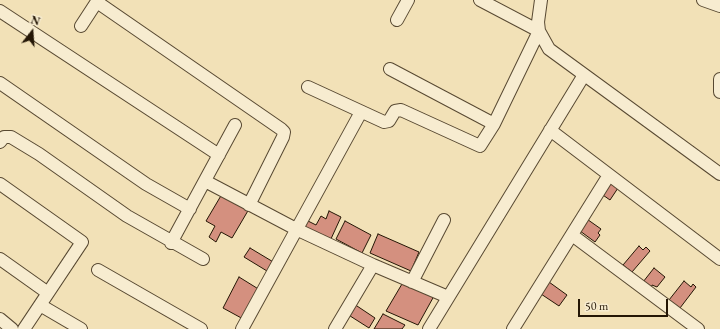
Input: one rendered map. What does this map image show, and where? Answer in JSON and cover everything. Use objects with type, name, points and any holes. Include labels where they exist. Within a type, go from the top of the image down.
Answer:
[{"type":"street","points":[[397,20],[408,0]]},
{"type":"street","points":[[480,0],[539,31]]},
{"type":"street","points":[[541,0],[538,22],[539,31],[549,49],[720,174]]},
{"type":"street","points":[[703,0],[720,6]]},
{"type":"street","points":[[81,26],[98,1],[284,132],[283,137],[249,205]]},
{"type":"street","points":[[0,11],[219,155]]},
{"type":"street","points":[[308,87],[387,123],[395,111],[401,110],[480,146],[483,145],[494,124],[539,31]]},
{"type":"street","points":[[390,69],[494,124]]},
{"type":"street","points":[[428,329],[584,75]]},
{"type":"street","points":[[720,79],[720,92]]},
{"type":"street","points":[[0,83],[146,184],[190,209]]},
{"type":"street","points":[[242,329],[361,112]]},
{"type":"street","points":[[171,242],[235,125]]},
{"type":"street","points":[[550,130],[720,259]]},
{"type":"street","points":[[0,142],[7,136],[16,140],[39,154],[127,216],[203,260]]},
{"type":"street","points":[[513,329],[609,175]]},
{"type":"street","points":[[205,181],[296,230],[373,266],[448,297]]},
{"type":"street","points":[[0,184],[82,242],[24,329]]},
{"type":"street","points":[[412,282],[444,220]]},
{"type":"street","points":[[572,235],[698,329]]},
{"type":"street","points":[[0,259],[48,293]]},
{"type":"street","points":[[335,329],[373,266]]},
{"type":"street","points":[[98,270],[201,329]]},
{"type":"street","points":[[40,306],[81,329]]},
{"type":"street","points":[[0,319],[12,329]]},
{"type":"building","points":[[608,181],[618,188],[610,200],[600,193]]},
{"type":"building","points":[[222,194],[249,209],[232,238],[221,232],[216,242],[209,237],[215,226],[206,221]]},
{"type":"building","points":[[329,211],[341,217],[330,241],[300,227],[304,219],[316,225],[321,216],[326,219]]},
{"type":"building","points":[[584,217],[601,229],[598,233],[600,235],[595,242],[576,228]]},
{"type":"building","points":[[345,221],[371,235],[362,253],[336,239]]},
{"type":"building","points":[[378,234],[419,252],[411,271],[370,253]]},
{"type":"building","points":[[639,246],[643,250],[646,247],[650,251],[632,272],[623,265]]},
{"type":"building","points":[[250,248],[275,263],[267,271],[244,257]]},
{"type":"building","points":[[654,268],[665,277],[657,287],[652,285],[651,288],[643,282]]},
{"type":"building","points":[[239,277],[260,290],[245,320],[223,308]]},
{"type":"building","points":[[684,281],[691,287],[693,284],[696,287],[680,308],[669,300]]},
{"type":"building","points":[[549,282],[567,295],[559,306],[541,294]]},
{"type":"building","points":[[402,284],[434,296],[418,325],[386,311]]},
{"type":"building","points":[[354,304],[375,318],[369,328],[347,314]]},
{"type":"building","points":[[383,314],[405,325],[402,329],[374,329]]}]
